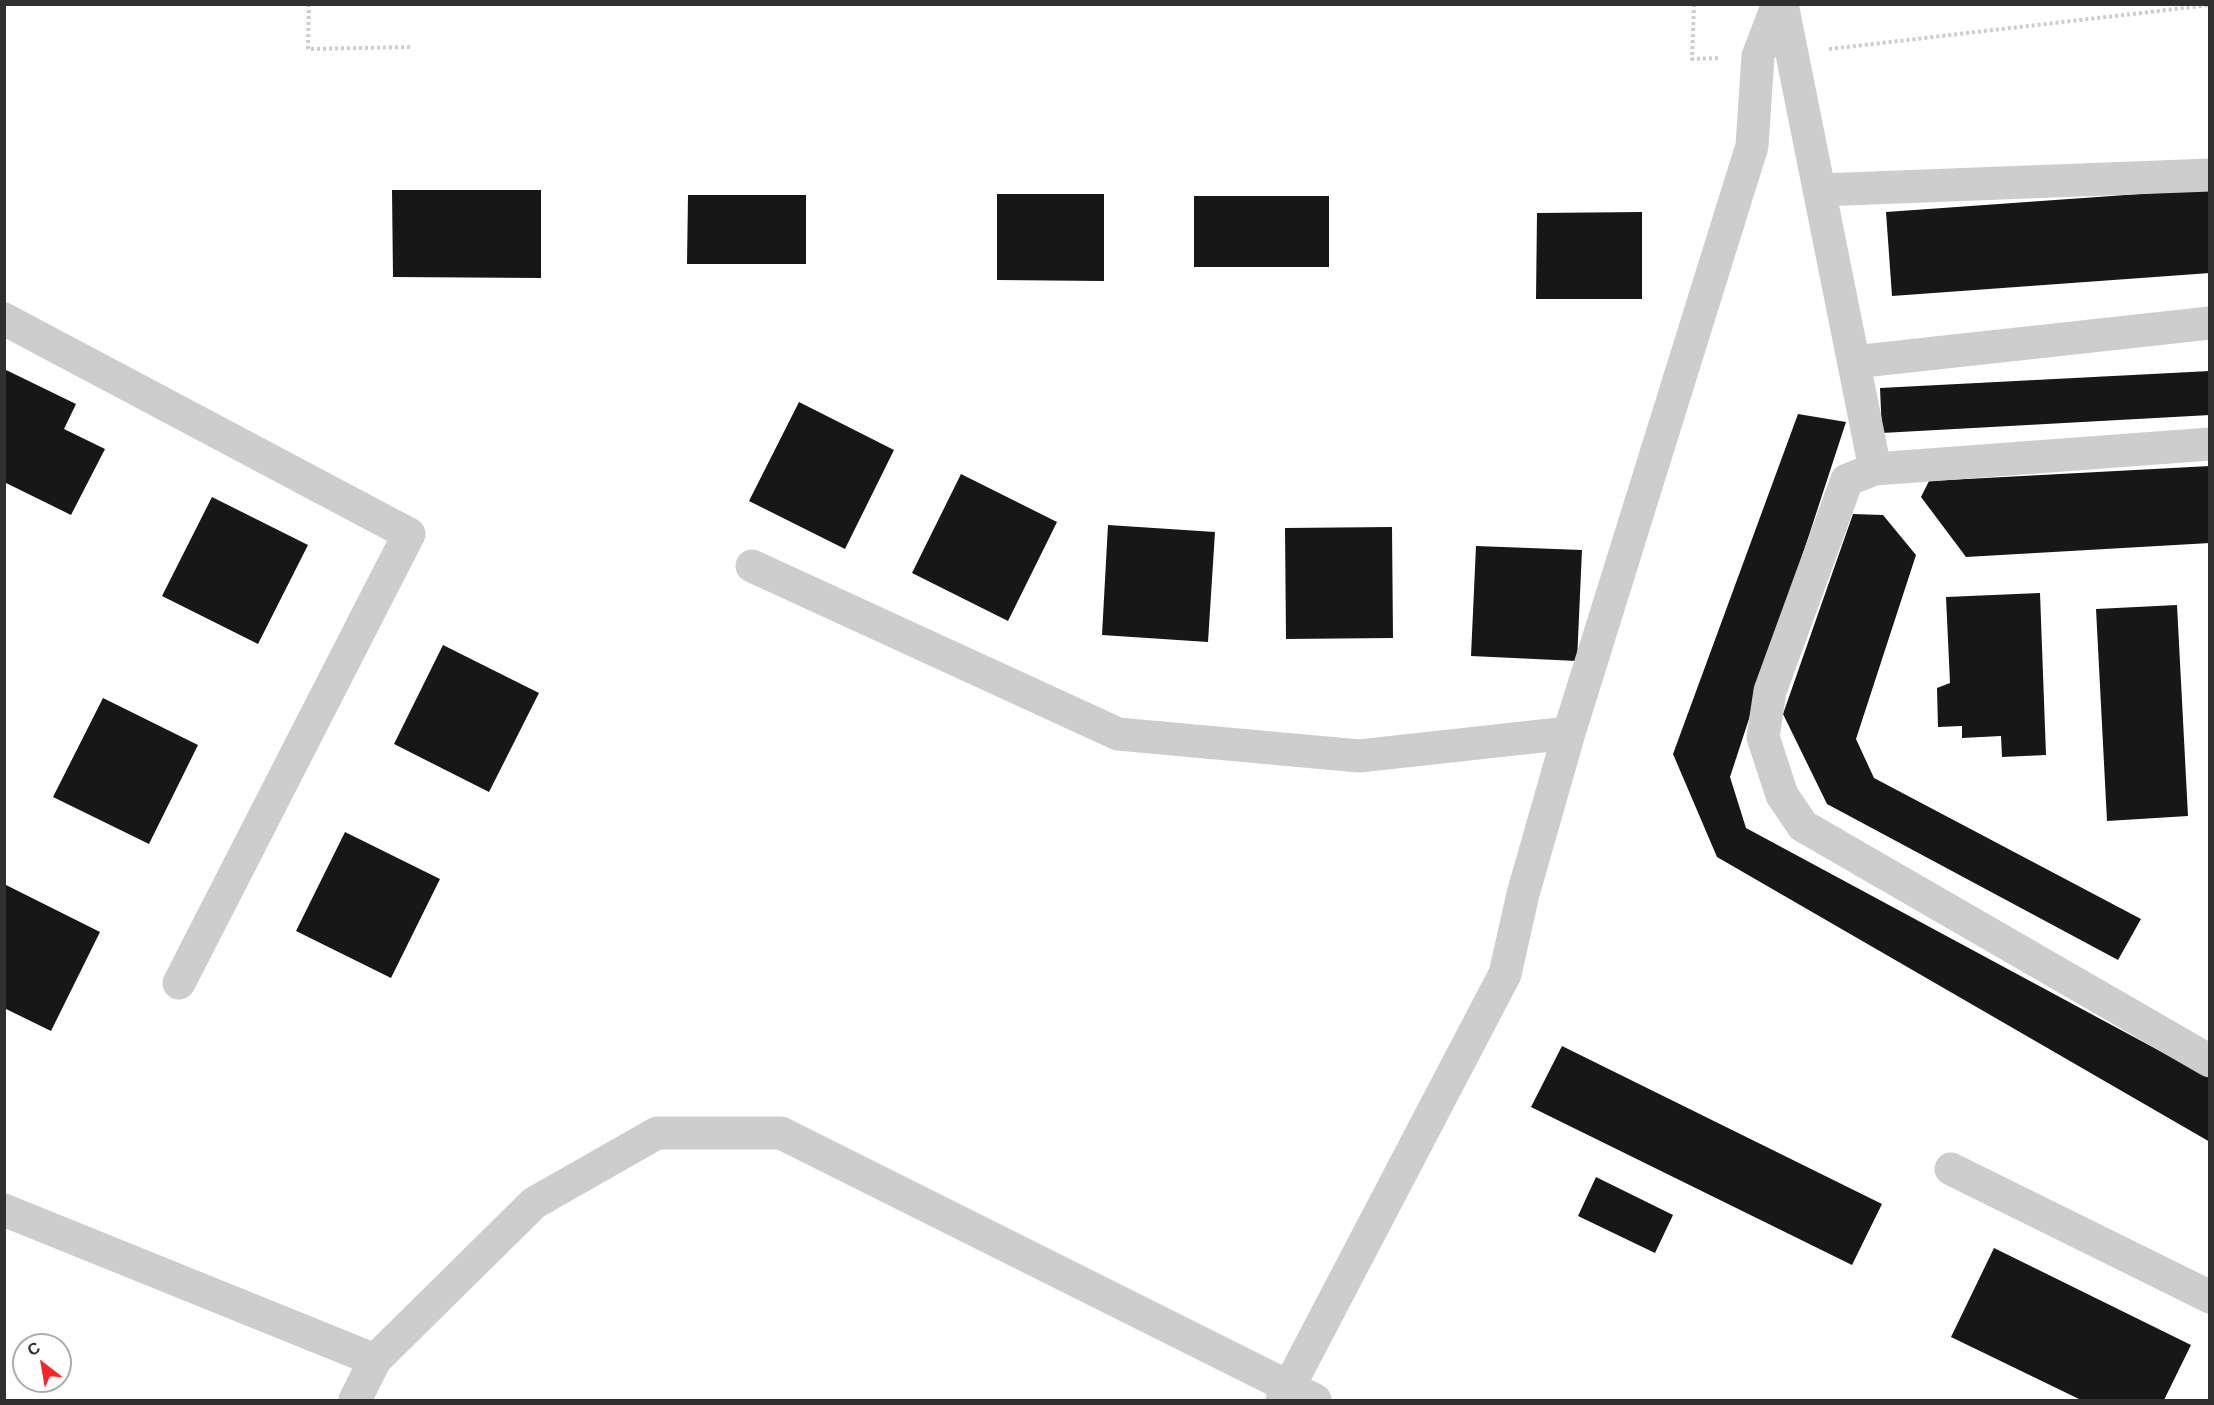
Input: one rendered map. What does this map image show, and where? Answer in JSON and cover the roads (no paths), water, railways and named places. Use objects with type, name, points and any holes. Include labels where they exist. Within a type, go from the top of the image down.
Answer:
[{"type":"lane","points":[[1780,4],[1793,53],[1875,469]]},
{"type":"lane","points":[[355,1401],[375,1360],[534,1203],[657,1133],[781,1133],[1295,1396],[1505,974],[1523,894],[1569,733],[1752,146],[1758,56],[1780,4]]},
{"type":"lane","points":[[1820,190],[2210,175]]},
{"type":"lane","points":[[4,319],[409,534],[178,983]]},
{"type":"lane","points":[[1854,362],[2210,323]]},
{"type":"lane","points":[[2210,444],[1875,469],[1846,480],[1770,691],[1763,737],[1782,795],[1803,826],[2210,1061]]},
{"type":"lane","points":[[752,566],[1118,734],[1359,756],[1569,733]]},
{"type":"lane","points":[[1951,1169],[2210,1297]]},
{"type":"lane","points":[[4,1210],[375,1360]]}]
